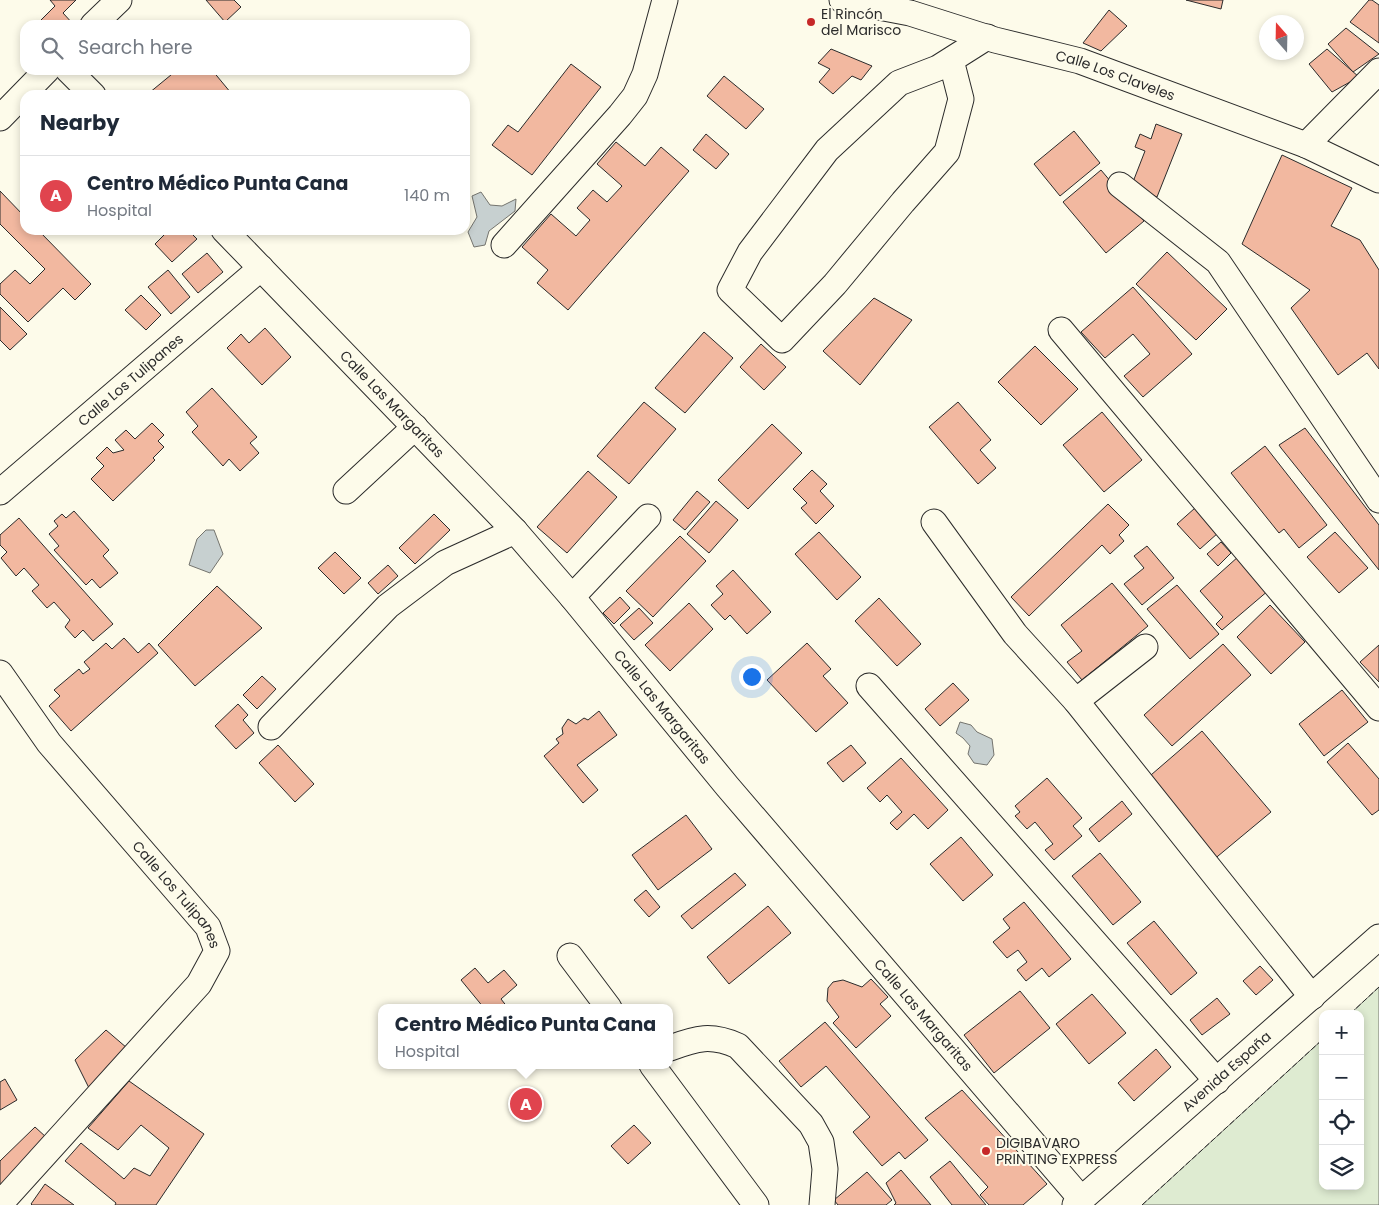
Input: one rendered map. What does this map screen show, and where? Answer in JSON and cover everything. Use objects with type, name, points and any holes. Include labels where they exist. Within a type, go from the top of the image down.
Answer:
[{"type":"street","points":[[98,20],[119,0]]},
{"type":"street","points":[[504,245],[620,115],[634,96],[645,74],[665,0]]},
{"type":"street","name":"Calle Los Claveles","points":[[842,0],[916,6],[987,37],[1080,61],[1306,145],[1379,180]]},
{"type":"street","points":[[951,60],[961,99],[947,152],[835,284],[782,340],[730,290],[750,252],[827,150],[900,83],[938,68],[987,37]]},
{"type":"street","points":[[1306,145],[1379,70]]},
{"type":"street","points":[[27,90],[42,75]]},
{"type":"street","points":[[73,75],[88,90]]},
{"type":"street","points":[[0,118],[20,98]]},
{"type":"street","points":[[1120,185],[1218,262],[1377,492]]},
{"type":"street","name":"Calle Las Margaritas","points":[[229,235],[515,531],[1078,1202]]},
{"type":"street","name":"Calle Los Tulipanes","points":[[0,492],[261,268]]},
{"type":"street","points":[[1061,330],[1379,708]]},
{"type":"street","points":[[346,491],[414,427]]},
{"type":"street","points":[[572,597],[648,517]]},
{"type":"street","points":[[934,522],[1015,634],[1076,701],[1312,997]]},
{"type":"street","points":[[272,727],[388,606],[445,563],[515,531]]},
{"type":"street","points":[[1076,701],[1145,647]]},
{"type":"street","name":"Calle Los Tulipanes","points":[[0,673],[48,743],[208,927],[217,951],[199,984],[0,1204]]},
{"type":"street","points":[[870,686],[1217,1081]]},
{"type":"street","name":"Avenida España","points":[[1078,1202],[1379,937]]},
{"type":"street","points":[[570,956],[606,1004]]},
{"type":"street","points":[[673,1047],[694,1039],[722,1039],[738,1046],[811,1124],[821,1142],[825,1169],[822,1205]]},
{"type":"street","points":[[655,1069],[756,1205]]},
{"type":"green space","points":[[1379,987],[1379,1205],[1142,1205],[1319,1043],[1319,1190],[1364,1190],[1364,1010],[1354,1010]]},
{"type":"shaded area","points":[[481,192],[490,205],[502,206],[516,199],[515,211],[489,231],[485,245],[474,247],[469,235],[470,229],[477,217],[472,196]]},
{"type":"shaded area","points":[[206,530],[214,530],[223,554],[210,573],[189,565],[197,539]]},
{"type":"shaded area","points":[[960,722],[971,725],[977,732],[992,739],[994,755],[987,765],[974,763],[968,754],[970,746],[956,733]]},
{"type":"building","points":[[50,0],[76,0],[63,13],[69,20],[41,20],[55,6]]},
{"type":"building","points":[[206,0],[234,0],[241,7],[227,20],[223,20]]},
{"type":"building","points":[[1186,0],[1223,0],[1221,9]]},
{"type":"building","points":[[1369,0],[1379,5],[1379,43],[1350,22]]},
{"type":"building","points":[[1109,10],[1127,26],[1101,51],[1083,43]]},
{"type":"building","points":[[1346,28],[1379,54],[1353,72],[1328,44]]},
{"type":"building","points":[[831,49],[872,66],[861,80],[852,76],[833,94],[819,82],[830,69],[818,63]]},
{"type":"building","points":[[1327,49],[1359,77],[1332,92],[1309,64]]},
{"type":"building","points":[[571,64],[601,87],[532,175],[492,145],[508,125],[518,132]]},
{"type":"building","points":[[171,75],[216,75],[229,90],[153,90]]},
{"type":"building","points":[[724,76],[764,109],[746,129],[707,96]]},
{"type":"building","points":[[1156,124],[1182,134],[1157,197],[1131,187],[1145,151],[1135,147],[1140,134],[1151,139]]},
{"type":"building","points":[[1074,131],[1100,163],[1060,196],[1034,164]]},
{"type":"building","points":[[706,134],[729,154],[716,169],[693,150]]},
{"type":"building","points":[[616,142],[645,166],[661,147],[689,171],[568,310],[537,283],[548,270],[522,247],[551,214],[576,236],[590,220],[577,208],[593,190],[607,202],[622,186],[597,164]]},
{"type":"building","points":[[1282,155],[1352,188],[1331,226],[1360,240],[1379,270],[1379,369],[1367,353],[1338,375],[1291,308],[1310,290],[1242,244]]},
{"type":"building","points":[[1101,170],[1144,221],[1106,253],[1063,202]]},
{"type":"building","points":[[0,191],[20,212],[20,235],[43,235],[91,284],[75,300],[63,288],[28,322],[0,294],[0,284],[15,270],[30,284],[45,269],[0,224]]},
{"type":"building","points":[[164,235],[193,235],[197,239],[172,262],[155,244]]},
{"type":"building","points":[[1167,252],[1227,309],[1196,340],[1136,284]]},
{"type":"building","points":[[207,253],[223,272],[198,293],[182,274]]},
{"type":"building","points":[[168,270],[190,297],[171,314],[148,287]]},
{"type":"building","points":[[1133,287],[1192,354],[1143,397],[1124,376],[1150,354],[1133,334],[1105,358],[1081,332]]},
{"type":"building","points":[[141,295],[161,315],[146,330],[125,310]]},
{"type":"building","points":[[874,298],[912,320],[860,385],[823,351]]},
{"type":"building","points":[[0,307],[27,334],[10,350],[0,340]]},
{"type":"building","points":[[265,328],[291,357],[262,385],[227,348],[241,334],[249,343]]},
{"type":"building","points":[[704,332],[733,358],[685,413],[655,388]]},
{"type":"building","points":[[761,344],[786,367],[764,390],[740,367]]},
{"type":"building","points":[[1035,346],[1078,389],[1041,425],[998,382]]},
{"type":"building","points":[[212,388],[257,437],[250,443],[259,453],[240,471],[229,459],[223,466],[192,432],[198,426],[186,412]]},
{"type":"building","points":[[644,402],[676,429],[629,484],[597,456]]},
{"type":"building","points":[[958,402],[991,440],[980,450],[996,468],[978,484],[929,427]]},
{"type":"building","points":[[1102,412],[1142,460],[1104,492],[1063,445]]},
{"type":"building","points":[[152,423],[164,435],[158,441],[164,447],[153,458],[155,460],[113,501],[91,479],[104,466],[96,458],[107,447],[113,453],[124,450],[115,440],[126,430],[135,439]]},
{"type":"building","points":[[772,424],[802,453],[748,509],[718,480]]},
{"type":"building","points":[[1305,428],[1379,525],[1379,570],[1279,445]]},
{"type":"building","points":[[1265,446],[1327,525],[1299,548],[1284,529],[1279,533],[1231,473]]},
{"type":"building","points":[[812,470],[827,484],[820,491],[834,506],[816,524],[801,508],[807,503],[793,489]]},
{"type":"building","points":[[588,471],[617,497],[567,553],[537,527]]},
{"type":"building","points":[[697,491],[710,502],[685,530],[673,520]]},
{"type":"building","points":[[716,501],[738,520],[709,553],[687,534]]},
{"type":"building","points":[[1108,504],[1129,525],[1119,535],[1124,541],[1110,554],[1102,545],[1029,616],[1011,597]]},
{"type":"building","points":[[1195,508],[1218,533],[1200,549],[1177,524]]},
{"type":"building","points":[[74,511],[109,550],[103,556],[118,573],[100,588],[92,579],[86,585],[54,550],[59,546],[49,534],[58,526],[54,521],[62,514],[66,518]]},
{"type":"building","points":[[434,514],[450,530],[415,564],[399,548]]},
{"type":"building","points":[[19,518],[113,624],[93,641],[83,630],[75,638],[65,627],[70,620],[54,602],[47,608],[32,591],[39,585],[24,568],[16,576],[1,558],[7,552],[0,545],[0,535]]},
{"type":"building","points":[[819,532],[861,577],[837,600],[795,554]]},
{"type":"building","points":[[1335,532],[1368,568],[1339,593],[1307,557]]},
{"type":"building","points":[[680,536],[706,561],[653,617],[626,591]]},
{"type":"building","points":[[1221,542],[1231,553],[1218,566],[1207,554]]},
{"type":"building","points":[[1147,546],[1174,578],[1142,605],[1124,584],[1144,568],[1134,556]]},
{"type":"building","points":[[335,552],[361,578],[344,594],[318,568]]},
{"type":"building","points":[[1239,556],[1269,590],[1222,630],[1216,624],[1223,617],[1200,591]]},
{"type":"building","points":[[388,565],[398,576],[378,594],[368,583]]},
{"type":"building","points":[[733,570],[771,612],[747,634],[730,615],[725,620],[711,605],[723,594],[716,586]]},
{"type":"building","points":[[1112,583],[1148,626],[1082,680],[1067,662],[1082,651],[1061,625]]},
{"type":"building","points":[[1177,585],[1219,634],[1190,659],[1147,609]]},
{"type":"building","points":[[217,586],[262,628],[195,686],[158,645]]},
{"type":"building","points":[[620,597],[630,608],[614,624],[603,613]]},
{"type":"building","points":[[879,598],[921,644],[897,666],[855,621]]},
{"type":"building","points":[[689,603],[713,629],[670,671],[645,645]]},
{"type":"building","points":[[1270,605],[1305,642],[1271,674],[1237,637]]},
{"type":"building","points":[[639,608],[653,623],[634,640],[620,625]]},
{"type":"building","points":[[124,638],[138,653],[149,643],[158,653],[71,731],[49,706],[60,696],[54,690],[79,669],[83,674],[90,669],[84,662],[106,643],[112,649]]},
{"type":"building","points":[[807,643],[831,669],[823,676],[848,703],[816,732],[767,680]]},
{"type":"building","points":[[1223,644],[1251,675],[1172,746],[1144,715]]},
{"type":"building","points":[[1379,645],[1379,682],[1360,662]]},
{"type":"building","points":[[262,676],[276,689],[257,709],[243,695]]},
{"type":"building","points":[[953,683],[969,700],[940,726],[925,709]]},
{"type":"building","points":[[1342,690],[1368,722],[1324,756],[1299,724]]},
{"type":"building","points":[[238,704],[248,715],[243,720],[254,733],[236,749],[215,726]]},
{"type":"building","points":[[599,711],[617,735],[577,765],[598,790],[583,803],[544,756],[559,743],[556,739],[563,734],[562,728],[568,719],[576,724],[584,718],[588,720]]},
{"type":"building","points":[[1202,731],[1271,812],[1212,861],[1144,781]]},
{"type":"building","points":[[1348,743],[1379,779],[1379,810],[1372,815],[1327,762]]},
{"type":"building","points":[[278,745],[314,784],[295,802],[259,763]]},
{"type":"building","points":[[851,745],[866,763],[843,782],[827,763]]},
{"type":"building","points":[[901,758],[948,810],[928,829],[914,814],[897,830],[890,823],[902,812],[887,795],[880,802],[867,788]]},
{"type":"building","points":[[1047,778],[1082,818],[1073,826],[1082,836],[1054,860],[1045,850],[1053,844],[1035,822],[1027,829],[1015,816],[1020,812],[1015,806]]},
{"type":"building","points":[[1122,801],[1132,814],[1099,842],[1089,829]]},
{"type":"building","points":[[686,815],[712,849],[658,890],[632,855]]},
{"type":"building","points":[[961,837],[993,875],[963,901],[930,864]]},
{"type":"building","points":[[1100,853],[1141,902],[1113,925],[1072,876]]},
{"type":"building","points":[[735,873],[746,885],[692,929],[681,916]]},
{"type":"building","points":[[646,890],[660,907],[649,917],[634,900]]},
{"type":"building","points":[[1024,902],[1071,959],[1049,977],[1042,968],[1026,981],[1017,970],[1027,962],[1018,950],[1007,958],[993,942],[1010,928],[1003,919]]},
{"type":"building","points":[[768,906],[791,933],[729,984],[707,957]]},
{"type":"building","points":[[1154,921],[1197,973],[1171,995],[1127,943]]},
{"type":"building","points":[[1260,966],[1273,980],[1256,995],[1243,981]]},
{"type":"building","points":[[475,968],[488,983],[504,970],[517,985],[501,999],[505,1004],[481,1004],[461,980]]},
{"type":"building","points":[[871,979],[888,997],[880,1004],[891,1016],[856,1048],[833,1023],[839,1017],[827,1001],[828,988],[833,982],[843,980],[862,987]]},
{"type":"building","points":[[1020,991],[1050,1028],[994,1073],[964,1035]]},
{"type":"building","points":[[1092,994],[1126,1033],[1089,1064],[1056,1024]]},
{"type":"building","points":[[1217,998],[1230,1014],[1202,1035],[1190,1020]]},
{"type":"building","points":[[825,1022],[928,1140],[905,1159],[899,1152],[882,1166],[853,1132],[870,1117],[826,1066],[801,1087],[779,1061]]},
{"type":"building","points":[[106,1030],[127,1048],[89,1088],[75,1060]]},
{"type":"building","points":[[1156,1049],[1171,1067],[1134,1101],[1118,1083]]},
{"type":"building","points":[[5,1079],[17,1100],[0,1110],[0,1082]]},
{"type":"building","points":[[129,1081],[204,1134],[156,1205],[115,1205],[116,1203],[65,1161],[81,1143],[124,1179],[134,1168],[150,1176],[169,1148],[141,1125],[118,1150],[88,1128]]},
{"type":"building","name":"DIGIBAVARO PRINTING EXPRESS","points":[[962,1090],[1047,1184],[1023,1205],[989,1205],[980,1195],[988,1187],[925,1118]]},
{"type":"building","points":[[634,1125],[651,1143],[628,1164],[611,1146]]},
{"type":"building","points":[[35,1127],[47,1138],[0,1185],[0,1161]]},
{"type":"building","points":[[950,1161],[986,1205],[952,1205],[930,1177]]},
{"type":"building","points":[[901,1170],[931,1205],[894,1205],[896,1203],[886,1183]]},
{"type":"building","points":[[867,1172],[892,1200],[886,1205],[838,1205],[834,1200]]},
{"type":"building","points":[[45,1184],[74,1205],[32,1205]]},
{"type":"fence","points":[[1354,1010],[1379,987]]},
{"type":"fence","points":[[1142,1205],[1319,1043]]},
{"type":"place","name":"El Rincón del Marisco","points":[[811,22]]},
{"type":"place","name":"Centro Médico Punta Cana","points":[[526,1104]]},
{"type":"place","name":"DIGIBAVARO PRINTING EXPRESS","points":[[986,1151]]}]
